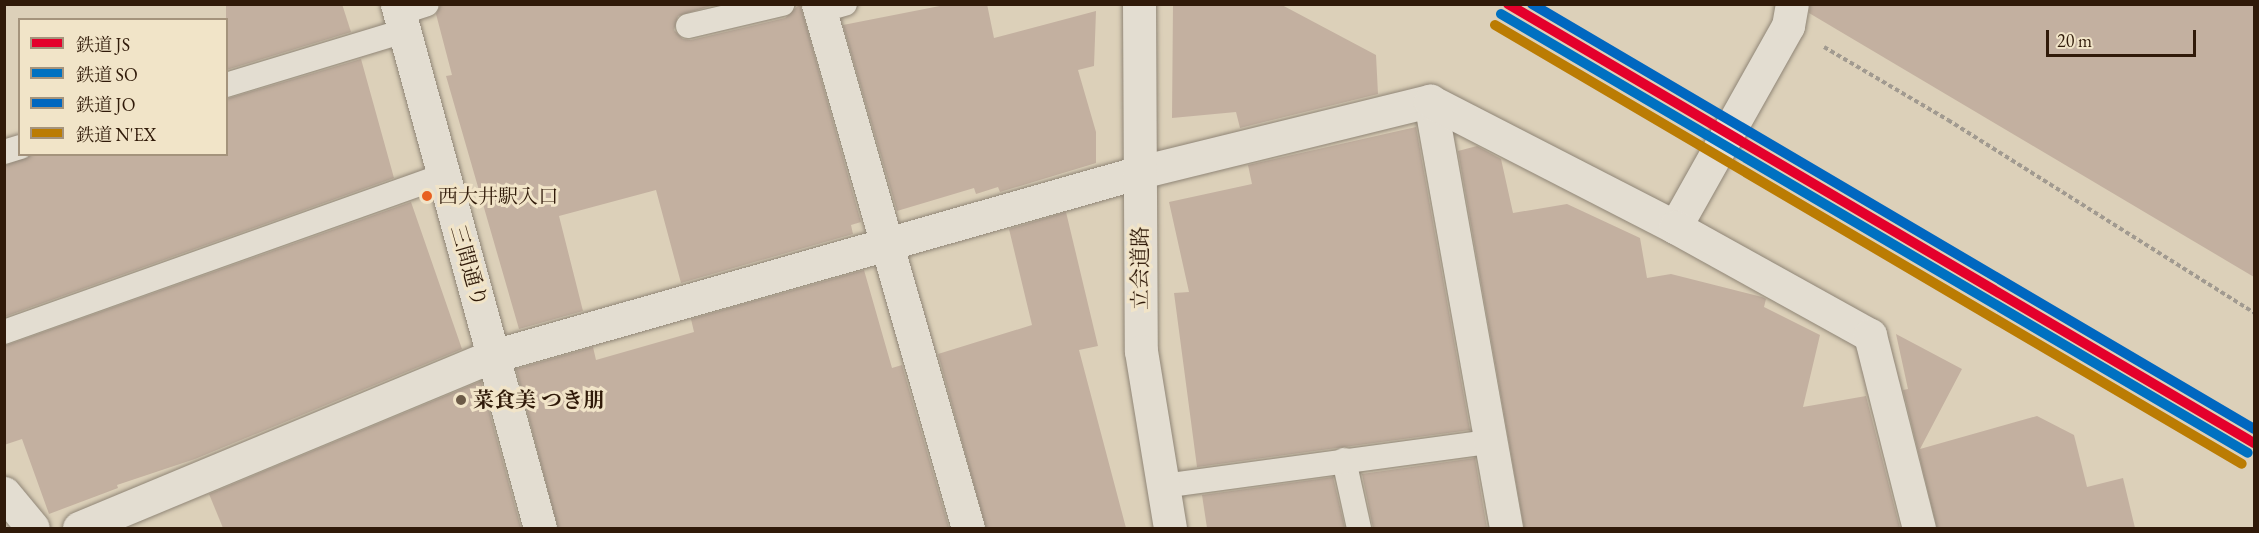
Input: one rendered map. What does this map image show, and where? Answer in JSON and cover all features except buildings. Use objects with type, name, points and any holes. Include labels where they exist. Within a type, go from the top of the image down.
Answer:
[{"type":"street","name":"立会道路","points":[[1139,4],[1141,351],[1170,528]]},
{"type":"street","points":[[828,7],[886,242],[968,528]]},
{"type":"street","name":"三間通り","points":[[407,13],[444,175],[540,528]]},
{"type":"street","points":[[1675,227],[1790,15]]},
{"type":"street","points":[[1431,101],[1506,528]]},
{"type":"street","points":[[79,528],[493,356],[886,242],[1140,172],[1431,101],[1675,227],[1870,335],[1919,528]]},
{"type":"street","points":[[4,493],[33,528]]},
{"type":"lane","points":[[688,26],[782,4]]},
{"type":"lane","points":[[228,84],[407,13]]},
{"type":"lane","points":[[4,332],[444,175]]},
{"type":"lane","points":[[1163,486],[1490,442]]},
{"type":"lane","points":[[1344,460],[1359,528]]},
{"type":"path","points":[[1790,15],[1948,120],[2254,313]]},
{"type":"rail line","name":"JS","points":[[1508,4],[2254,443]]},
{"type":"rail line","name":"JO","points":[[1532,4],[2254,429]]},
{"type":"rail line","name":"SO","points":[[1501,14],[2248,453]]},
{"type":"rail line","name":"N'EX","points":[[1495,25],[2242,464]]},
{"type":"place","name":"西大井駅入口","points":[[427,196]]},
{"type":"place","name":"菜食美 つき朋","points":[[461,400]]}]
